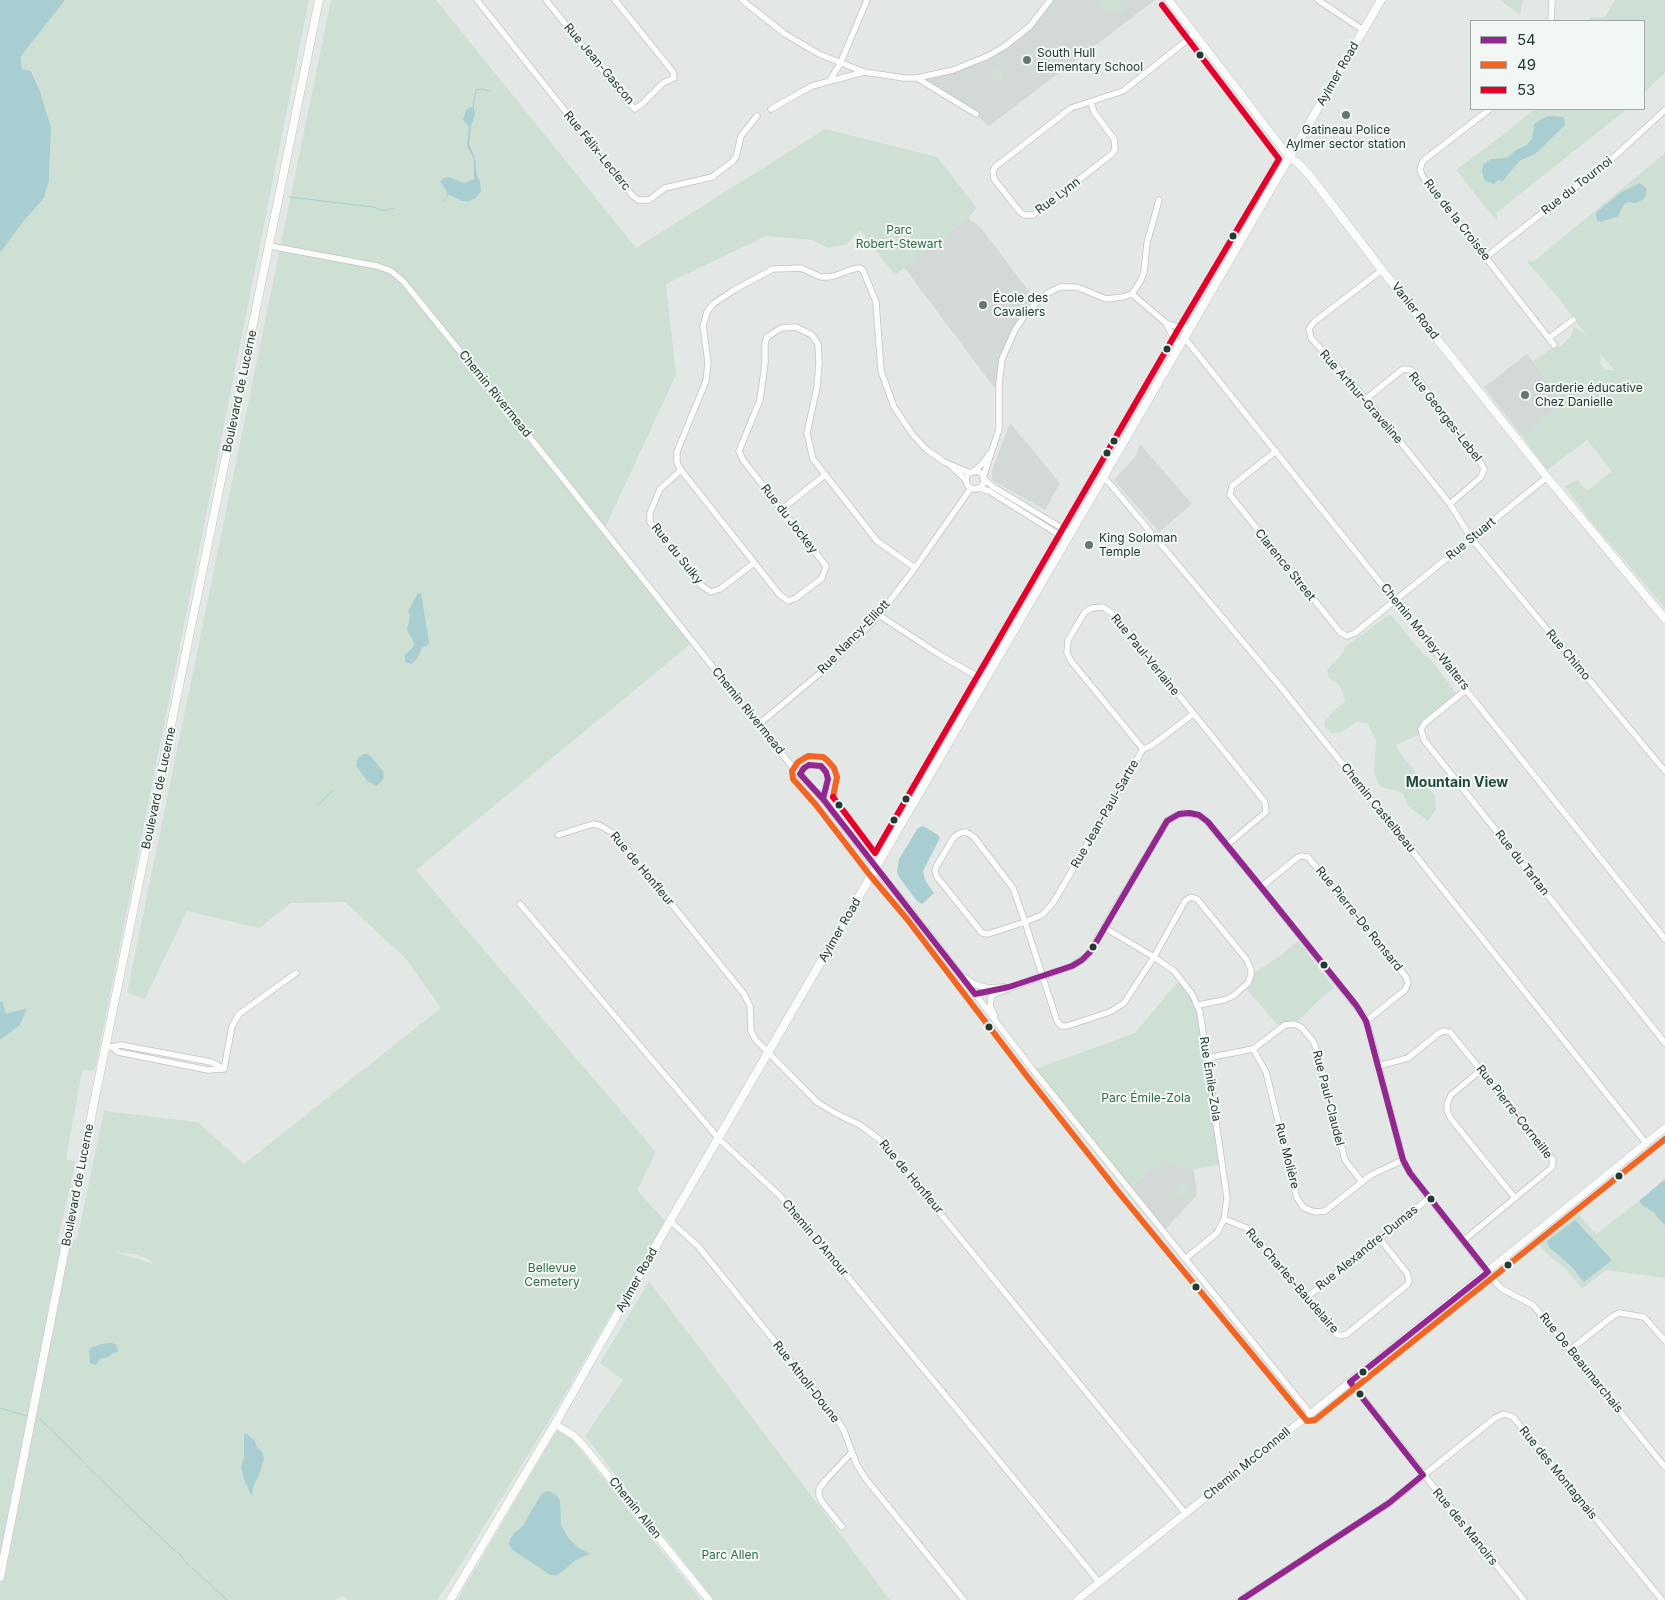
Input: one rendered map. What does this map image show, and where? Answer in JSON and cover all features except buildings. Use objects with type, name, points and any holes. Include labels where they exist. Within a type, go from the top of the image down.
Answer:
[{"type":"main road","name":"Boulevard de Lucerne","points":[[0,1576],[109,1046],[319,0]]},
{"type":"main road","name":"Aylmer Road","points":[[450,1600],[555,1424],[670,1221],[719,1140],[1381,0]]},
{"type":"main road","name":"Vanier Road","points":[[1290,158],[1297,162],[1311,177],[1382,270],[1547,477],[1665,619]]},
{"type":"street","name":"Rue Félix-Leclerc","points":[[477,0],[632,195],[638,200],[649,200],[665,188],[712,177],[736,157],[741,136],[757,116]]},
{"type":"street","name":"Rue Jean-Gascon","points":[[546,0],[628,102],[636,109],[663,83],[674,78],[673,72],[615,0]]},
{"type":"street","points":[[742,0],[785,34],[819,54],[864,72],[904,78],[936,75],[968,65],[1005,46],[1030,26],[1050,0]]},
{"type":"street","points":[[830,80],[840,64],[867,0]]},
{"type":"street","name":"Vanier Road","points":[[1169,0],[1290,158]]},
{"type":"street","points":[[1318,0],[1363,30]]},
{"type":"street","points":[[1551,20],[1552,0]]},
{"type":"street","name":"Rue Lynn","points":[[1091,102],[1094,112],[1114,139],[1115,149],[1112,154],[1033,215],[1024,215],[994,179],[993,171],[995,167],[1071,108],[1123,91],[1195,34]]},
{"type":"street","points":[[771,109],[812,86],[864,72]]},
{"type":"street","points":[[917,78],[976,114]]},
{"type":"street","name":"Rue de la Croisée","points":[[1489,110],[1424,160],[1420,170],[1423,177],[1554,345]]},
{"type":"street","name":"Rue du Tournoi","points":[[1486,257],[1615,156],[1665,110]]},
{"type":"street","points":[[979,488],[983,484],[983,478],[994,447],[999,424],[999,384],[1002,360],[1010,337],[1025,314],[1048,293],[1066,286],[1077,287],[1106,299],[1132,294],[1142,280],[1147,243],[1159,200]]},
{"type":"street","name":"Chemin Rivermead","points":[[270,246],[377,266],[391,271],[402,280],[790,764],[823,799],[1001,1028],[1310,1413]]},
{"type":"street","points":[[681,470],[677,463],[677,452],[706,381],[708,362],[704,320],[710,308],[734,290],[773,269],[801,268],[821,277],[828,277],[858,268],[863,270],[876,302],[881,371],[894,407],[919,441],[949,464],[966,480],[971,488],[989,491],[1061,536],[1069,536]]},
{"type":"street","name":"Rue Arthur-Graveline","points":[[1382,270],[1318,319],[1311,326],[1309,334],[1314,342],[1366,399],[1450,504],[1471,538]]},
{"type":"street","points":[[1132,294],[1166,323],[1181,328],[1190,327]]},
{"type":"street","points":[[1549,338],[1573,320]]},
{"type":"street","points":[[1166,323],[1178,347]]},
{"type":"street","name":"Rue du Jockey","points":[[681,470],[779,594],[788,601],[796,598],[822,578],[826,566],[743,460],[739,451],[760,400],[767,337],[781,328],[796,327],[812,335],[818,344],[817,388],[807,433],[813,459],[877,541],[915,568]]},
{"type":"street","name":"Chemin Morley-Walters","points":[[1184,337],[1665,939]]},
{"type":"street","name":"Rue Georges-Lebel","points":[[1366,399],[1403,369],[1411,370],[1480,460],[1484,469],[1481,477],[1450,504]]},
{"type":"street","points":[[966,480],[971,472],[982,464],[994,447]]},
{"type":"street","name":"Clarence Street","points":[[1276,451],[1232,486],[1229,493],[1232,500],[1344,635],[1352,635],[1395,600]]},
{"type":"street","points":[[949,464],[971,472],[978,472],[992,486],[1065,530],[1069,536]]},
{"type":"street","name":"Rue du Sulky","points":[[681,470],[660,489],[650,513],[650,522],[660,535],[702,586],[711,592],[720,589],[754,562]]},
{"type":"street","points":[[782,509],[825,475]]},
{"type":"street","name":"Chemin Castelbeau","points":[[1103,477],[1280,686],[1646,1143]]},
{"type":"street","name":"Rue Stuart","points":[[1395,600],[1547,477]]},
{"type":"street","name":"Rue Nancy-Elliott","points":[[758,724],[831,664],[878,615],[915,568],[971,488]]},
{"type":"street","name":"Rue Chimo","points":[[1471,538],[1665,771]]},
{"type":"street","name":"Rue Paul-Verlaine","points":[[1143,749],[1068,657],[1068,640],[1088,610],[1099,607],[1110,611],[1266,805],[1264,815],[1227,845]]},
{"type":"street","points":[[878,615],[985,681]]},
{"type":"street","name":"Rue du Tartan","points":[[1467,689],[1425,723],[1421,729],[1424,740],[1665,1043]]},
{"type":"street","name":"Rue Jean-Paul-Sartre","points":[[1026,922],[1042,915],[1053,904],[1143,749],[1151,746],[1193,714]]},
{"type":"street","name":"Rue De Beaumarchais","points":[[1105,928],[1164,825],[1170,819],[1184,814],[1199,816],[1208,822],[1351,998],[1366,1021],[1403,1160],[1410,1173],[1502,1289],[1533,1305],[1665,1467]]},
{"type":"street","name":"Rue de Honfleur","points":[[558,834],[593,824],[601,826],[616,835],[744,994],[750,1006],[752,1036],[818,1102],[860,1125],[880,1140],[1186,1514]]},
{"type":"street","points":[[1026,922],[988,934],[982,933],[942,884],[935,871],[957,834],[963,832],[970,834],[1013,888],[1026,922],[1057,1021],[1061,1026],[1067,1026],[1110,1012],[1120,1006],[1130,995],[1154,957],[1185,901],[1191,897],[1200,901],[1247,960],[1250,965],[1251,975],[1248,983],[1229,998],[1198,1005]]},
{"type":"street","name":"Rue Pierre-De Ronsard","points":[[1261,887],[1298,857],[1308,857],[1406,977],[1408,984],[1406,990],[1366,1021]]},
{"type":"street","name":"Chemin D'Amour","points":[[520,904],[719,1140],[746,1167],[778,1194],[796,1214],[1100,1582]]},
{"type":"street","points":[[1001,1028],[990,1006],[994,994],[1009,987],[1072,966],[1091,951],[1105,928]]},
{"type":"street","name":"Rue Émile-Zola","points":[[1105,928],[1174,971],[1187,986],[1198,1005],[1227,1191],[1224,1219],[1213,1238],[1185,1259]]},
{"type":"street","points":[[952,963],[974,984],[988,988],[1009,987]]},
{"type":"street","points":[[109,1046],[118,1052],[208,1070],[224,1069],[232,1026],[238,1014],[296,973]]},
{"type":"street","points":[[975,994],[1009,987]]},
{"type":"street","name":"Rue Paul-Claudel","points":[[1207,1058],[1254,1049],[1285,1025],[1297,1025],[1309,1036],[1317,1051],[1343,1156],[1362,1182]]},
{"type":"street","name":"Rue Pierre-Corneille","points":[[1378,1066],[1408,1058],[1439,1033],[1447,1031],[1453,1035],[1553,1160],[1550,1170],[1463,1241]]},
{"type":"street","name":"Rue Molière","points":[[1254,1049],[1266,1072],[1297,1198],[1301,1205],[1311,1212],[1324,1211],[1370,1175],[1403,1160]]},
{"type":"street","points":[[1481,1070],[1451,1095],[1447,1104],[1447,1110],[1451,1119],[1514,1198]]},
{"type":"street","name":"Chemin McConnell","points":[[1077,1600],[1665,1128]]},
{"type":"street","name":"Rue Alexandre-Dumas","points":[[1306,1298],[1429,1198]]},
{"type":"street","name":"Rue Charles-Baudelaire","points":[[1224,1219],[1249,1229],[1333,1332],[1340,1336],[1347,1334],[1406,1286],[1409,1280],[1407,1273],[1380,1238]]},
{"type":"street","name":"Rue Atholl-Doune","points":[[670,1221],[698,1246],[837,1419],[844,1431],[851,1454],[864,1478],[964,1600]]},
{"type":"street","points":[[1570,1350],[1612,1316],[1619,1313],[1644,1317],[1665,1341]]},
{"type":"street","name":"Rue des Manoirs","points":[[1350,1382],[1524,1600]]},
{"type":"street","name":"Rue des Montagnais","points":[[1241,1600],[1376,1511],[1495,1418],[1504,1414],[1513,1417],[1662,1600]]},
{"type":"street","name":"Chemin Allen","points":[[555,1424],[574,1436],[583,1445],[709,1600]]},
{"type":"street","points":[[842,1527],[822,1502],[819,1496],[819,1489],[851,1454]]},
{"type":"shaded area","name":"South Hull Elementary School","points":[[1050,0],[1155,0],[989,126],[976,114],[917,78],[968,65],[1019,35]]},
{"type":"shaded area","name":"École des Cavaliers","points":[[968,218],[981,228],[1037,302],[1007,344],[999,386],[996,387],[993,386],[904,267]]},
{"type":"shaded area","name":"Garderie éducative Chez Danielle","points":[[1527,354],[1565,402],[1522,436],[1484,387]]},
{"type":"shaded area","points":[[1010,423],[1060,483],[1045,510],[992,480],[992,470]]},
{"type":"shaded area","points":[[1140,444],[1192,504],[1159,532],[1114,480],[1135,457]]},
{"type":"shaded area","points":[[1162,1161],[1194,1169],[1197,1195],[1163,1232],[1127,1189]]},
{"type":"green space","points":[[65,0],[309,0],[95,1070],[82,1071],[66,1159],[76,1162],[57,1243],[77,1240],[104,1111],[198,1122],[244,1164],[441,1008],[406,959],[345,902],[291,903],[259,928],[187,911],[145,999],[127,993],[331,0],[436,0],[636,248],[825,129],[937,157],[977,208],[968,218],[895,275],[860,230],[847,244],[828,248],[812,240],[766,236],[666,284],[676,375],[604,530],[693,642],[416,870],[656,1152],[637,1190],[665,1221],[558,1406],[437,1600],[349,1600],[343,1596],[334,1600],[0,1600],[0,1040],[20,1025],[27,1008],[6,1015],[4,1002],[0,1002],[0,253],[22,223],[44,198],[49,180],[51,127],[32,71],[22,70],[21,56]],"holes":[[[115,1252],[135,1254],[150,1260],[153,1264]]]},
{"type":"green space","points":[[1097,0],[1118,0],[1125,11],[1122,13],[1114,9],[1105,11]]},
{"type":"green space","points":[[1500,0],[1523,0],[1520,15]]},
{"type":"green space","points":[[1615,0],[1665,0],[1665,73],[1645,92],[1645,20],[1589,20],[1591,17],[1605,17]]},
{"type":"green space","points":[[998,68],[1004,77],[998,83],[991,76],[991,72]]},
{"type":"green space","points":[[1533,110],[1626,110],[1496,213],[1498,218],[1496,220],[1456,170]]},
{"type":"green space","points":[[1665,153],[1665,608],[1594,525],[1564,486],[1578,480],[1587,491],[1612,471],[1587,440],[1547,470],[1522,436],[1565,402],[1533,361],[1551,349],[1561,346],[1571,336],[1574,326],[1587,336],[1557,296],[1528,263],[1529,260],[1533,262]],"holes":[[[1601,354],[1614,370],[1605,370],[1600,363]]]},
{"type":"green space","points":[[1388,615],[1392,616],[1424,655],[1430,659],[1457,694],[1423,720],[1418,735],[1396,745],[1400,753],[1435,796],[1436,809],[1428,821],[1408,806],[1403,793],[1381,787],[1378,783],[1374,773],[1376,741],[1368,724],[1358,721],[1341,732],[1331,733],[1324,726],[1325,721],[1333,711],[1345,702],[1342,690],[1337,683],[1329,678],[1327,670],[1343,653],[1345,647]]},
{"type":"green space","points":[[1298,941],[1334,988],[1296,1023],[1285,1022],[1278,1025],[1247,990],[1254,978],[1255,972],[1280,956]]},
{"type":"green space","name":"Parc Émile-Zola","points":[[1181,978],[1198,1005],[1223,1164],[1194,1169],[1162,1161],[1127,1189],[1033,1070],[1135,1033]]},
{"type":"green space","points":[[1180,1182],[1192,1191],[1183,1195],[1179,1193],[1175,1188]]},
{"type":"green space","points":[[1639,1201],[1653,1212],[1665,1226],[1665,1278],[1606,1270],[1582,1289],[1566,1269],[1547,1254],[1535,1239],[1574,1209],[1596,1234]]},
{"type":"green space","name":"Parc Allen","points":[[649,1281],[890,1600],[714,1600],[585,1436],[623,1380],[600,1363]]},
{"type":"green space","points":[[557,1430],[566,1432],[701,1600],[457,1600]]},
{"type":"water","points":[[0,0],[65,0],[21,56],[22,69],[31,71],[40,91],[51,127],[49,180],[44,198],[22,223],[0,253]]},
{"type":"water","points":[[470,107],[474,108],[475,114],[471,126],[469,144],[475,158],[481,191],[476,198],[462,201],[450,195],[447,196],[447,192],[440,181],[448,177],[465,183],[474,179],[474,159],[467,146],[469,127],[463,120],[466,110]]},
{"type":"water","points":[[1547,116],[1564,117],[1565,125],[1535,154],[1519,161],[1502,182],[1499,179],[1494,184],[1485,181],[1482,172],[1483,165],[1491,159],[1506,158],[1516,150],[1527,145],[1532,139],[1534,124]]},
{"type":"water","points":[[1640,183],[1646,188],[1646,196],[1642,200],[1624,204],[1616,217],[1600,222],[1597,220],[1596,213],[1620,193]]},
{"type":"water","points":[[418,593],[421,594],[429,642],[428,645],[422,648],[417,659],[412,664],[405,662],[405,655],[414,646],[407,630],[410,616],[408,611]]},
{"type":"water","points":[[368,754],[383,771],[384,777],[376,786],[367,781],[356,765],[358,758]]},
{"type":"water","points":[[923,826],[940,838],[923,871],[925,880],[934,893],[922,904],[917,901],[899,877],[897,871],[899,859],[918,828]]},
{"type":"water","points":[[0,1002],[3,1002],[6,1014],[27,1008],[20,1025],[0,1040]]},
{"type":"water","points":[[1665,1179],[1665,1226],[1653,1212],[1639,1201]]},
{"type":"water","points":[[1575,1220],[1612,1260],[1584,1282],[1571,1266],[1549,1247],[1547,1241]]},
{"type":"water","points":[[112,1343],[117,1346],[118,1352],[100,1359],[96,1365],[90,1363],[90,1348]]},
{"type":"water","points":[[246,1433],[255,1441],[257,1448],[262,1452],[264,1458],[260,1473],[253,1487],[252,1497],[244,1479],[241,1466],[244,1458],[244,1435]]},
{"type":"water","points":[[549,1491],[557,1496],[560,1501],[561,1525],[569,1539],[579,1548],[590,1554],[576,1560],[558,1575],[550,1575],[513,1550],[509,1545],[510,1539],[523,1526],[540,1496]]},
{"type":"waterway","points":[[473,108],[476,90],[483,89],[489,91]]},
{"type":"waterway","points":[[444,202],[447,196]]},
{"type":"waterway","points":[[289,197],[373,207],[384,211],[394,208]]},
{"type":"waterway","points":[[318,805],[333,790]]},
{"type":"waterway","points":[[0,1408],[27,1416]]},
{"type":"waterway","points":[[39,1418],[84,1462]]},
{"type":"waterway","points":[[87,1466],[175,1551]]},
{"type":"waterway","points":[[178,1552],[189,1566]]},
{"type":"waterway","points":[[192,1568],[227,1600]]},
{"type":"transit line","name":"53","points":[[833,797],[875,853],[1279,159],[1162,5]]},
{"type":"transit line","name":"49","points":[[833,797],[837,777],[834,768],[827,760],[823,757],[808,756],[798,762],[792,771],[793,779],[907,919],[1120,1194],[1307,1421],[1315,1420],[1665,1139]]},
{"type":"transit line","name":"54","points":[[809,765],[821,766],[826,772],[828,779],[823,799],[800,774],[809,765]]},
{"type":"transit line","name":"54","points":[[823,799],[975,994],[1009,987],[1072,966],[1082,960],[1091,951],[1167,821],[1179,814],[1199,815],[1208,822],[1261,887],[1356,1005],[1366,1021],[1403,1160],[1410,1173],[1488,1272],[1350,1382],[1423,1475],[1389,1503],[1241,1600]]},
{"type":"place","name":"South Hull Elementary School","points":[[1027,60]]},
{"type":"place","name":"Gatineau Police Aylmer sector station","points":[[1346,115]]},
{"type":"place","name":"École des Cavaliers","points":[[983,305]]},
{"type":"place","name":"Garderie éducative Chez Danielle","points":[[1525,395]]},
{"type":"place","name":"King Soloman Temple","points":[[1089,545]]},
{"type":"district","name":"Mountain View","points":[[1457,783]]},
{"type":"park label","name":"Parc Robert-Stewart","points":[[899,237]]},
{"type":"park label","name":"Bellevue Cemetery","points":[[552,1275]]}]
